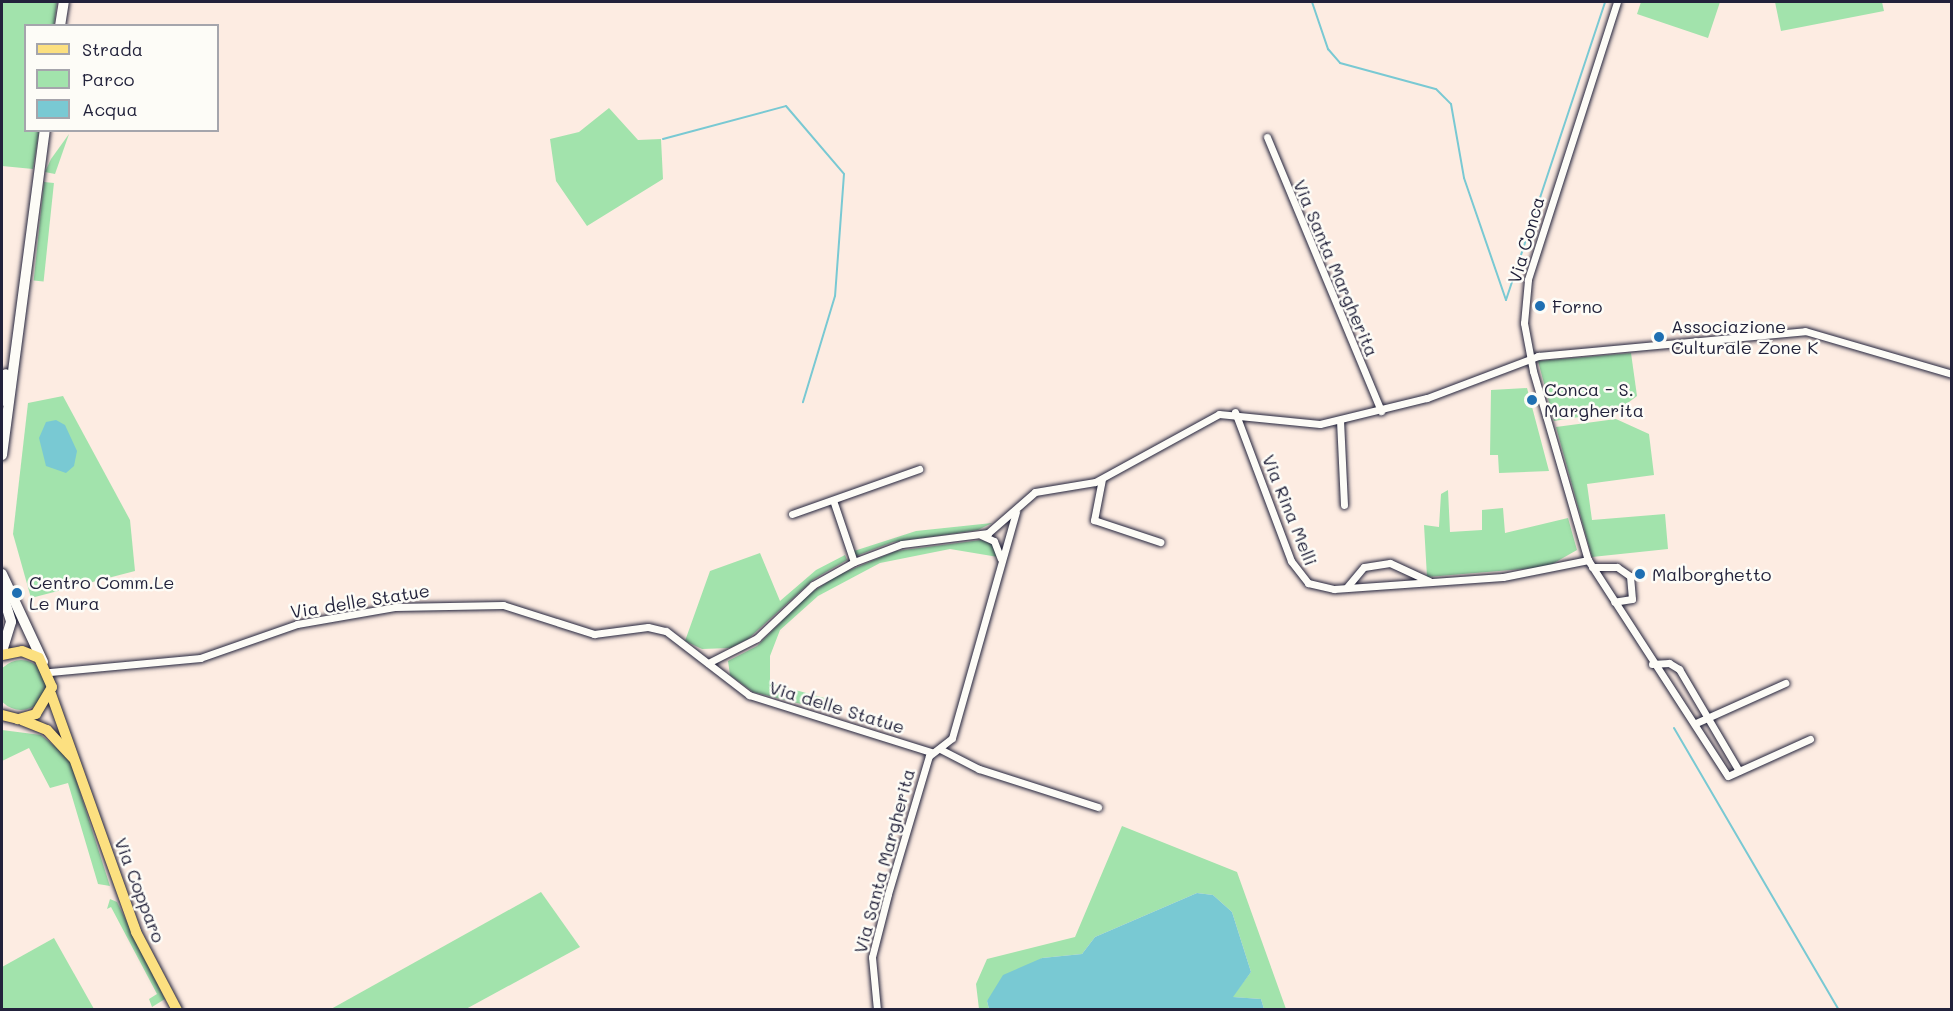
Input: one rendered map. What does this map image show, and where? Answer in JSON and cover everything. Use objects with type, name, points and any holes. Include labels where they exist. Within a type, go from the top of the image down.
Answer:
[{"type":"main road","points":[[60,24],[64,2]]},
{"type":"main road","points":[[2,455],[18,318],[45,132]]},
{"type":"main road","points":[[2,401],[18,318]]},
{"type":"main road","points":[[2,574],[43,662],[50,672]]},
{"type":"main road","points":[[2,591],[10,622],[2,654],[22,651],[43,662]]},
{"type":"main road","name":"Via Copparo","points":[[50,672],[51,694],[83,777],[136,932],[177,1010]]},
{"type":"main road","points":[[18,719],[36,714],[51,694]]},
{"type":"main road","name":"Via Copparo","points":[[2,715],[18,719],[53,735],[83,777]]},
{"type":"street","name":"Via Conca","points":[[1617,2],[1528,280],[1524,314],[1530,358],[1590,564],[1652,664],[1696,723],[1728,776],[1739,771]]},
{"type":"street","name":"Via Santa Margherita","points":[[1267,137],[1381,411]]},
{"type":"street","points":[[708,663],[757,638],[813,585],[854,562],[903,544],[981,535],[997,528],[1021,502],[1040,489],[1102,478],[1196,423],[1235,412],[1290,425],[1340,420],[1381,411],[1454,389],[1530,358],[1814,331],[1952,374]]},
{"type":"street","name":"Via Rina Melli","points":[[1235,412],[1296,573],[1319,587],[1343,588],[1521,576],[1590,564],[1617,567],[1630,576],[1632,599],[1614,602]]},
{"type":"street","points":[[1340,420],[1344,505]]},
{"type":"street","points":[[792,514],[919,469]]},
{"type":"street","points":[[1102,478],[1094,520],[1160,542]]},
{"type":"street","points":[[833,500],[854,562]]},
{"type":"street","points":[[1021,502],[1001,558],[953,734],[940,748],[979,769],[1098,807]]},
{"type":"street","points":[[997,528],[1007,539]]},
{"type":"street","points":[[997,528],[994,541],[1001,558]]},
{"type":"street","points":[[981,535],[994,541]]},
{"type":"street","points":[[1343,588],[1364,567],[1390,563],[1432,582]]},
{"type":"street","name":"Via delle Statue","points":[[50,672],[200,658],[312,621],[450,604],[526,609],[605,635],[657,628],[749,694],[931,752]]},
{"type":"street","points":[[1652,664],[1670,663],[1679,669],[1739,771],[1810,739]]},
{"type":"street","points":[[1696,723],[1785,683]]},
{"type":"street","name":"Via Santa Margherita","points":[[877,1010],[873,947],[931,752],[940,748]]},
{"type":"green space","points":[[2,2],[57,2],[54,24],[24,24],[24,132],[39,132],[33,169],[2,166]]},
{"type":"green space","points":[[1641,2],[1720,2],[1708,38],[1637,14]]},
{"type":"green space","points":[[1775,2],[1882,2],[1884,11],[1781,31]]},
{"type":"green space","points":[[609,108],[638,140],[661,139],[663,179],[587,226],[556,181],[550,139],[579,132]]},
{"type":"green space","points":[[69,134],[55,174],[45,172],[51,159]]},
{"type":"green space","points":[[44,182],[54,183],[44,282],[34,280]]},
{"type":"green space","points":[[1631,353],[1637,396],[1617,411],[1554,421],[1538,361]]},
{"type":"green space","points":[[1527,388],[1549,471],[1499,473],[1498,455],[1490,455],[1491,390]]},
{"type":"green space","points":[[63,396],[130,520],[135,571],[31,598],[13,534],[28,403]]},
{"type":"green space","points":[[1616,419],[1649,434],[1654,475],[1587,484],[1592,520],[1665,514],[1668,549],[1592,557],[1556,427]]},
{"type":"green space","points":[[1448,490],[1450,532],[1482,530],[1482,510],[1503,508],[1505,533],[1568,518],[1577,550],[1547,567],[1427,577],[1424,525],[1439,527],[1441,494]]},
{"type":"green space","points":[[992,523],[978,530],[893,542],[856,556],[854,551],[916,531]]},
{"type":"green space","points":[[981,540],[993,544],[998,557],[950,549],[880,563],[818,596],[780,630],[770,656],[770,683],[828,699],[825,710],[753,692],[730,675],[728,661],[757,646],[808,595],[838,575],[896,551]]},
{"type":"green space","points":[[760,553],[780,601],[816,570],[845,555],[847,560],[814,579],[748,639],[730,648],[702,649],[685,641],[710,571]]},
{"type":"green space","points":[[21,660],[35,664],[42,671],[45,680],[42,699],[31,708],[21,710],[11,708],[-1,697],[-1,673],[11,662]]},
{"type":"green space","points":[[2,730],[41,735],[69,758],[110,886],[98,884],[68,783],[50,788],[29,748],[2,761]]},
{"type":"green space","points":[[1122,826],[1237,872],[1286,1009],[1264,1009],[1261,999],[1232,997],[1251,972],[1232,912],[1213,895],[1197,893],[1095,937],[1082,954],[1042,958],[987,1001],[989,1009],[979,1009],[976,984],[987,959],[1075,937]]},
{"type":"green space","points":[[541,892],[580,947],[466,1009],[331,1009]]},
{"type":"green space","points":[[110,899],[117,902],[165,999],[152,1007],[149,999],[157,994],[111,907],[107,909]]},
{"type":"green space","points":[[54,938],[94,1009],[2,1009],[2,967]]},
{"type":"water","points":[[56,420],[65,425],[77,451],[74,466],[66,473],[46,466],[39,438],[46,422]]},
{"type":"water","points":[[1197,893],[1213,895],[1232,912],[1251,972],[1233,997],[1261,999],[1264,1009],[989,1009],[987,1001],[1003,975],[1042,958],[1082,954],[1095,937]]},
{"type":"waterway","points":[[1312,2],[1328,49],[1340,63],[1436,89],[1451,104],[1464,178],[1506,300]]},
{"type":"waterway","points":[[1506,300],[1605,2]]},
{"type":"waterway","points":[[663,139],[786,106],[844,174],[835,296],[803,402]]},
{"type":"waterway","points":[[1674,728],[1839,1010]]},
{"type":"place","name":"Forno","points":[[1540,306]]},
{"type":"place","name":"Associazione Culturale Zone K","points":[[1659,337]]},
{"type":"place","name":"Conca - S. Margherita","points":[[1532,400]]},
{"type":"place","name":"Malborghetto","points":[[1640,574]]},
{"type":"place","name":"Centro Comm.Le Le Mura","points":[[17,593]]}]
